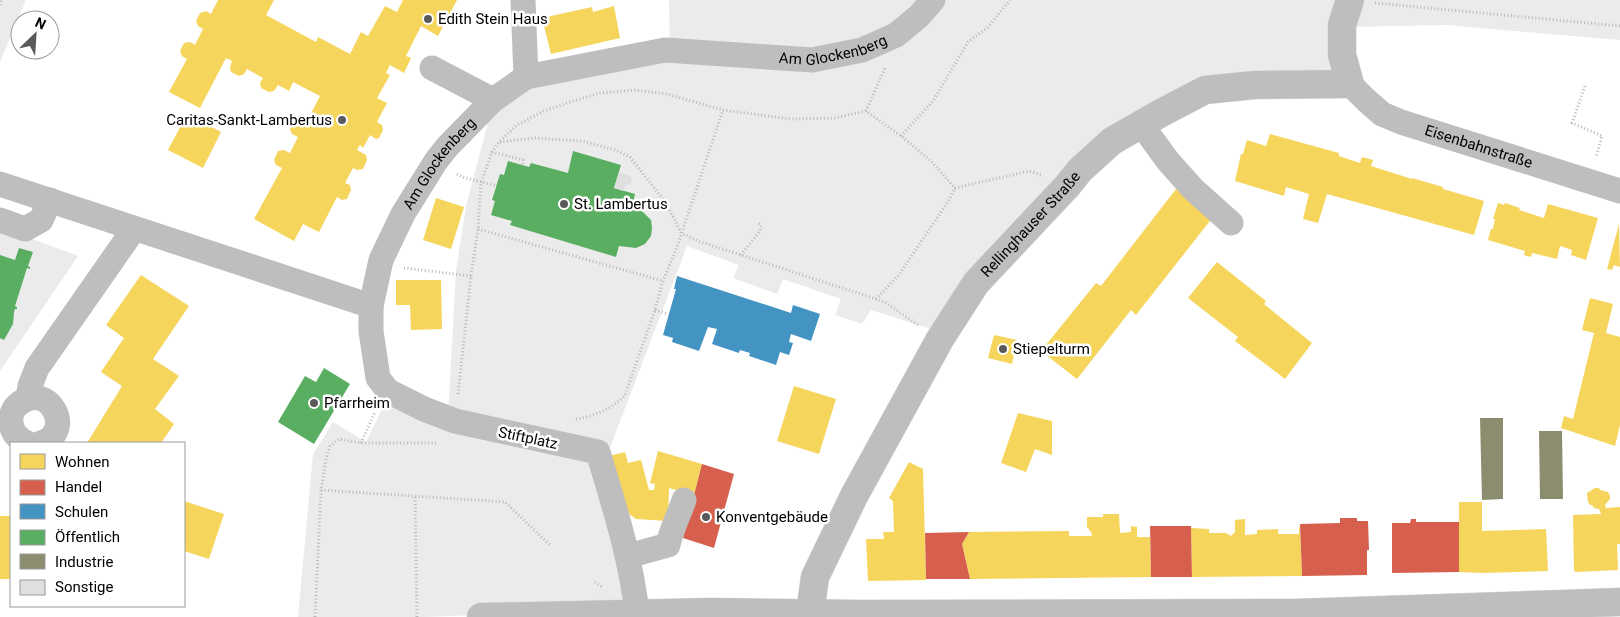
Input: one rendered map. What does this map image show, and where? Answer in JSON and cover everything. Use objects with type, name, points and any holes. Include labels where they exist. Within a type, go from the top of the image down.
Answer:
[{"type":"main road","points":[[1350,84],[1342,56],[1342,26],[1362,1]]},
{"type":"main road","name":"Rellinghauser Straße","points":[[810,613],[815,577],[854,496],[940,339],[976,283],[1080,170],[1112,141],[1205,90],[1254,85],[1350,84]]},
{"type":"main road","points":[[481,617],[637,613],[711,615],[810,613],[1427,612],[1620,602]]},
{"type":"street","points":[[523,0],[526,77]]},
{"type":"street","name":"Am Glockenberg","points":[[371,306],[381,260],[403,214],[436,161],[447,147],[493,100],[526,77],[666,50],[812,60],[862,50],[878,44],[896,34],[919,16],[933,0]]},
{"type":"street","points":[[432,68],[493,100]]},
{"type":"street","name":"Eisenbahnstraße","points":[[1350,84],[1382,114],[1401,122],[1620,191]]},
{"type":"street","points":[[1141,124],[1168,161],[1193,189],[1231,223]]},
{"type":"street","points":[[0,184],[134,230],[371,306]]},
{"type":"street","points":[[0,220],[25,229],[41,220],[50,200]]},
{"type":"street","points":[[28,398],[36,368],[134,230]]},
{"type":"street","name":"Stiftplatz","points":[[371,306],[371,331],[378,378],[388,391],[424,409],[455,421],[598,452],[628,556],[637,613]]},
{"type":"street","points":[[24,442],[21,441],[12,429],[11,421],[16,407],[28,398],[36,398],[50,404],[55,410],[57,417],[55,432],[43,442]]},
{"type":"street","points":[[628,556],[668,545],[684,500]]},
{"type":"path","points":[[0,5],[2,0]]},
{"type":"path","points":[[902,136],[933,101],[968,42],[987,28],[1010,0]]},
{"type":"path","points":[[1362,1],[1620,26]]},
{"type":"path","points":[[866,111],[885,69]]},
{"type":"path","points":[[1585,86],[1572,123],[1594,133]]},
{"type":"path","points":[[455,421],[478,229],[481,182],[492,152],[499,142],[517,125],[544,111],[600,93],[634,90],[667,94],[723,110],[790,119],[834,118],[866,111],[902,136],[930,160],[955,188]]},
{"type":"path","points":[[568,420],[582,418],[606,410],[620,401],[625,395],[723,110]]},
{"type":"path","points":[[499,142],[534,138],[582,141],[615,150],[630,157],[663,199],[681,233],[698,241],[876,299],[886,303],[914,322]]},
{"type":"path","points":[[492,152],[523,160],[522,164]]},
{"type":"path","points":[[955,188],[1030,171],[1068,185]]},
{"type":"path","points":[[462,177],[497,186]]},
{"type":"path","points":[[876,299],[898,276],[948,202],[955,188]]},
{"type":"path","points":[[741,255],[760,231],[761,225],[757,222]]},
{"type":"path","points":[[478,229],[663,281]]},
{"type":"path","points":[[381,260],[404,268],[471,276]]},
{"type":"path","points":[[655,310],[668,314]]},
{"type":"path","points":[[361,443],[371,418]]},
{"type":"path","points":[[315,617],[321,490],[330,446],[339,439],[361,443],[445,443]]},
{"type":"path","points":[[321,490],[505,502],[550,545]]},
{"type":"path","points":[[415,497],[417,617]]},
{"type":"shaded area","points":[[0,0],[26,0],[22,10],[10,10],[10,38],[0,62]]},
{"type":"shaded area","points":[[669,0],[930,0],[862,48],[670,49]]},
{"type":"shaded area","points":[[935,0],[1620,0],[1620,40],[1446,25],[1345,27],[1348,68],[1158,106],[934,330],[871,310],[862,324],[835,315],[841,299],[783,279],[777,294],[733,278],[739,265],[687,246],[603,466],[636,612],[553,612],[424,617],[298,617],[313,454],[333,422],[366,442],[390,392],[448,417],[456,271],[466,206],[494,100],[527,78],[666,51],[863,51]]},
{"type":"shaded area","points":[[0,227],[78,256],[0,371]]},
{"type":"building: Wohnen","name":"Caritas-Sankt-Lambertus","points":[[218,0],[274,0],[266,15],[316,42],[318,37],[350,54],[361,32],[368,36],[385,6],[397,12],[403,0],[457,0],[438,36],[421,26],[406,56],[411,58],[404,73],[390,65],[386,73],[390,75],[377,98],[387,103],[377,122],[382,125],[383,130],[379,138],[376,139],[370,135],[363,148],[360,145],[357,150],[366,155],[367,160],[363,169],[357,170],[353,168],[345,183],[350,185],[351,190],[347,199],[342,200],[337,197],[319,232],[303,224],[294,241],[254,219],[282,168],[276,165],[274,160],[278,151],[284,150],[290,153],[298,137],[292,134],[290,129],[294,121],[300,120],[306,123],[320,96],[293,82],[289,91],[278,85],[274,91],[269,92],[261,88],[260,83],[263,78],[247,69],[244,74],[239,76],[231,72],[232,61],[226,58],[200,108],[169,92],[187,59],[182,56],[180,51],[184,43],[190,42],[195,45],[203,29],[198,26],[196,21],[200,13],[206,11],[211,14]]},
{"type":"building: Wohnen","points":[[614,6],[620,38],[551,54],[542,18],[592,7],[593,12]]},
{"type":"building: Wohnen","points":[[187,114],[221,132],[203,168],[168,150]]},
{"type":"building: Wohnen","points":[[1270,134],[1339,153],[1339,156],[1360,163],[1362,157],[1373,160],[1371,166],[1484,201],[1474,235],[1327,194],[1318,223],[1303,219],[1309,194],[1286,187],[1284,196],[1235,181],[1241,154],[1243,154],[1247,140],[1266,146]]},
{"type":"building: Wohnen","points":[[1176,189],[1213,217],[1136,315],[1131,310],[1077,379],[1041,351],[1096,283],[1101,286]]},
{"type":"building: Wohnen","points":[[436,198],[464,207],[451,249],[423,240]]},
{"type":"building: Wohnen","points":[[1498,203],[1504,205],[1505,203],[1520,208],[1519,210],[1544,218],[1548,204],[1598,218],[1586,260],[1571,255],[1572,250],[1560,246],[1557,259],[1532,253],[1531,257],[1524,255],[1525,251],[1488,240],[1491,229],[1493,229],[1495,219],[1493,219]]},
{"type":"building: Wohnen","points":[[1619,224],[1620,267],[1614,265],[1612,270],[1607,269]]},
{"type":"building: Wohnen","points":[[1217,262],[1266,301],[1264,304],[1312,343],[1285,379],[1235,341],[1238,337],[1188,298]]},
{"type":"building: Wohnen","points":[[141,275],[189,306],[153,359],[179,376],[155,409],[174,424],[162,442],[88,442],[122,386],[101,372],[124,338],[106,325]]},
{"type":"building: Wohnen","points":[[396,280],[441,280],[442,329],[411,330],[410,305],[396,305]]},
{"type":"building: Wohnen","points":[[1590,298],[1613,304],[1606,333],[1620,337],[1620,425],[1615,446],[1561,428],[1564,416],[1573,419],[1594,333],[1582,330]]},
{"type":"building: Wohnen","name":"Stiepelturm","points":[[994,335],[1017,340],[1012,364],[988,358]]},
{"type":"building: Wohnen","points":[[794,386],[836,399],[819,454],[777,441]]},
{"type":"building: Wohnen","points":[[1018,413],[1052,421],[1052,455],[1035,449],[1026,472],[1001,463]]},
{"type":"building: Wohnen","points":[[658,451],[702,464],[694,495],[669,488],[668,521],[636,519],[629,514],[609,456],[625,452],[628,463],[641,460],[649,490],[654,490],[655,484],[650,483]]},
{"type":"building: Wohnen","points":[[909,462],[923,469],[926,580],[868,581],[866,539],[884,539],[883,532],[894,532],[893,501],[889,498]]},
{"type":"building: Wohnen","points":[[1595,488],[1608,492],[1610,499],[1605,505],[1606,508],[1620,507],[1620,544],[1617,544],[1618,570],[1576,572],[1574,571],[1573,515],[1601,514],[1599,509],[1594,508],[1588,502],[1587,493]]},
{"type":"building: Wohnen","points":[[185,501],[224,514],[209,559],[185,551]]},
{"type":"building: Wohnen","points":[[1459,502],[1482,502],[1482,531],[1546,529],[1548,571],[1459,572]]},
{"type":"building: Wohnen","points":[[1103,514],[1119,514],[1120,533],[1131,532],[1131,526],[1137,527],[1137,537],[1150,537],[1151,577],[970,579],[962,544],[969,532],[1069,531],[1069,536],[1092,536],[1087,527],[1087,517],[1103,517]]},
{"type":"building: Wohnen","points":[[0,516],[10,516],[10,579],[0,579]]},
{"type":"building: Wohnen","points":[[1245,519],[1245,535],[1257,534],[1257,530],[1278,529],[1278,534],[1299,534],[1300,527],[1302,576],[1192,577],[1191,528],[1209,529],[1209,533],[1226,533],[1231,536],[1235,532],[1235,520]]},
{"type":"building: Handel","name":"Konventgebäude","points":[[702,464],[734,474],[714,548],[683,538]]},
{"type":"building: Handel","points":[[1340,518],[1357,518],[1357,521],[1368,521],[1369,550],[1367,550],[1367,575],[1302,576],[1300,524],[1340,523]]},
{"type":"building: Handel","points":[[1411,519],[1416,519],[1416,522],[1459,522],[1459,572],[1392,573],[1392,523],[1410,523]]},
{"type":"building: Handel","points":[[1150,526],[1191,526],[1192,577],[1151,577]]},
{"type":"building: Handel","points":[[969,532],[962,544],[970,579],[926,579],[925,533]]},
{"type":"building: Schulen","points":[[677,276],[791,313],[793,305],[820,314],[811,341],[791,334],[789,342],[793,343],[789,355],[780,352],[776,365],[749,356],[750,353],[740,350],[739,353],[712,344],[717,329],[708,327],[699,351],[672,342],[673,338],[663,335],[676,289],[674,289]]},
{"type":"building: Öffentlich","name":"St. Lambertus","points":[[573,151],[621,165],[614,188],[635,194],[632,207],[641,210],[651,220],[651,236],[645,244],[636,248],[619,246],[616,257],[510,225],[512,221],[491,215],[495,201],[492,200],[500,174],[504,175],[508,161],[529,167],[531,163],[568,173]]},
{"type":"building: Öffentlich","points":[[19,248],[33,252],[28,266],[30,269],[27,268],[15,306],[17,309],[14,312],[13,324],[4,340],[0,338],[0,255],[15,260]]},
{"type":"building: Öffentlich","name":"Pfarrheim","points":[[324,368],[350,384],[314,444],[278,422],[305,376],[316,382]]},
{"type":"building: Industrie","points":[[1480,418],[1503,418],[1503,499],[1482,500]]},
{"type":"building: Industrie","points":[[1539,431],[1562,431],[1563,499],[1540,499]]},
{"type":"building: Sonstige","points":[[619,172],[630,176],[632,180],[623,191],[614,188]]},
{"type":"tram line","points":[[1346,0],[1336,33],[1336,54],[1346,85],[1363,106],[1379,118],[1441,141],[1620,198]]},
{"type":"tram line","points":[[1358,0],[1348,33],[1350,56],[1365,88],[1385,107],[1403,117],[1620,183]]},
{"type":"place","name":"Edith Stein Haus","points":[[428,19]]},
{"type":"place","name":"Caritas-Sankt-Lambertus","points":[[342,120]]},
{"type":"place","name":"St. Lambertus","points":[[564,204]]},
{"type":"place","name":"Stiepelturm","points":[[1003,349]]},
{"type":"place","name":"Pfarrheim","points":[[314,403]]},
{"type":"place","name":"Konventgebäude","points":[[706,517]]}]
